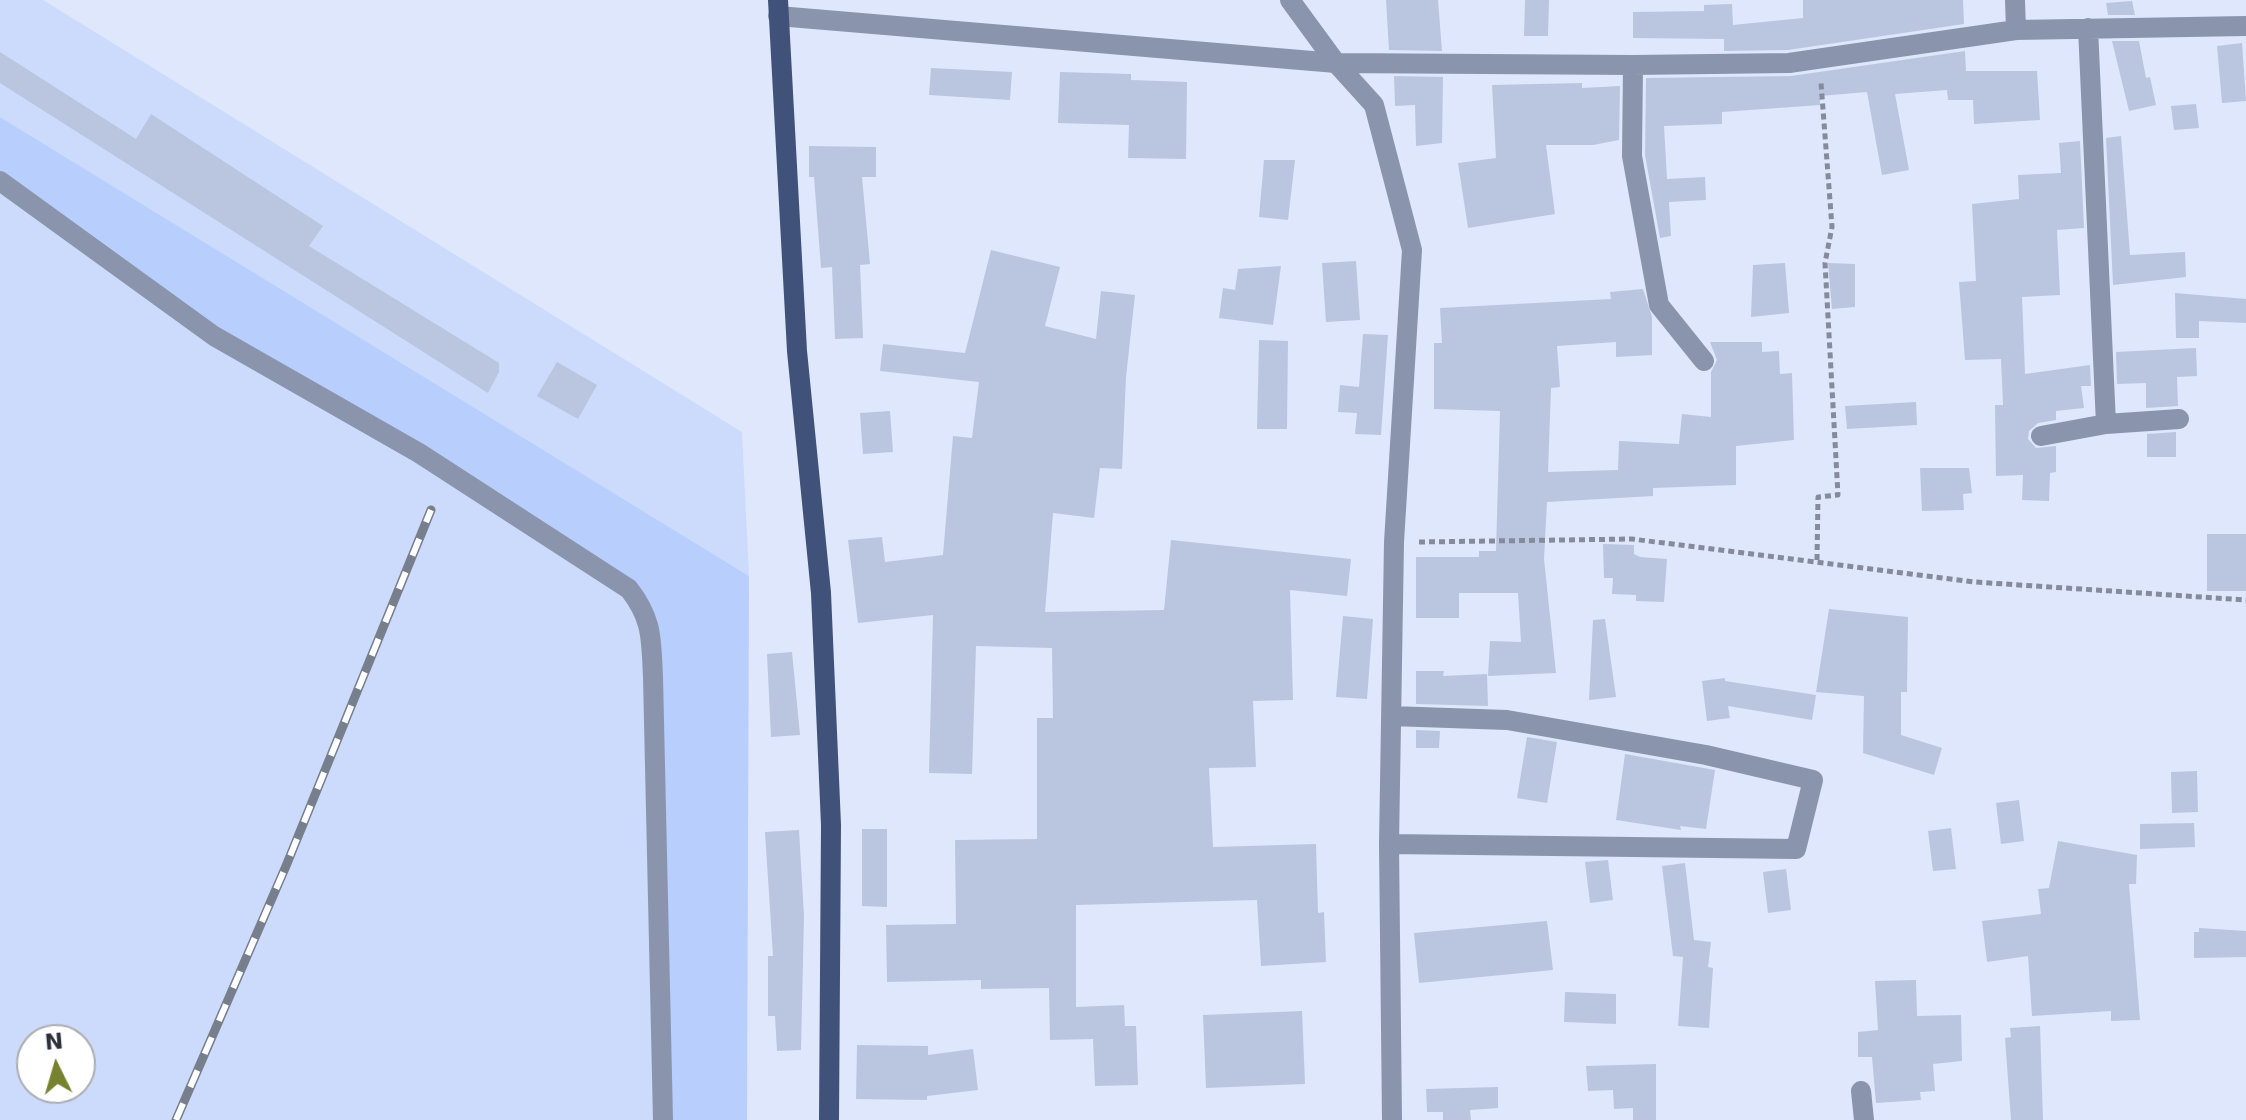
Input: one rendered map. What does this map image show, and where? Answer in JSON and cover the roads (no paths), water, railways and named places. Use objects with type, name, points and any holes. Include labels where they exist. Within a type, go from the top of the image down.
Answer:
[{"type":"main road","points":[[778,8],[797,351],[821,593],[831,825],[829,1120]]},
{"type":"street","points":[[1290,0],[1336,63],[1374,105],[1412,250],[1394,542],[1389,844],[1392,1120]]},
{"type":"street","points":[[2015,0],[2016,30]]},
{"type":"street","points":[[778,8],[1336,63],[1789,63],[2016,30],[2246,26]]},
{"type":"street","points":[[2088,28],[2106,424]]},
{"type":"street","points":[[1633,65],[1632,156],[1659,305],[1704,361]]},
{"type":"street","points":[[0,181],[214,336],[484,494],[629,589],[645,610],[651,627],[663,1120]]},
{"type":"street","points":[[2041,436],[2106,424],[2179,419]]},
{"type":"street","points":[[1389,844],[1796,849],[1813,780],[1706,755],[1507,720],[1391,716]]},
{"type":"street","points":[[1861,1091],[1864,1120]]},
{"type":"railway","points":[[176,1120],[286,866],[431,510]]}]
